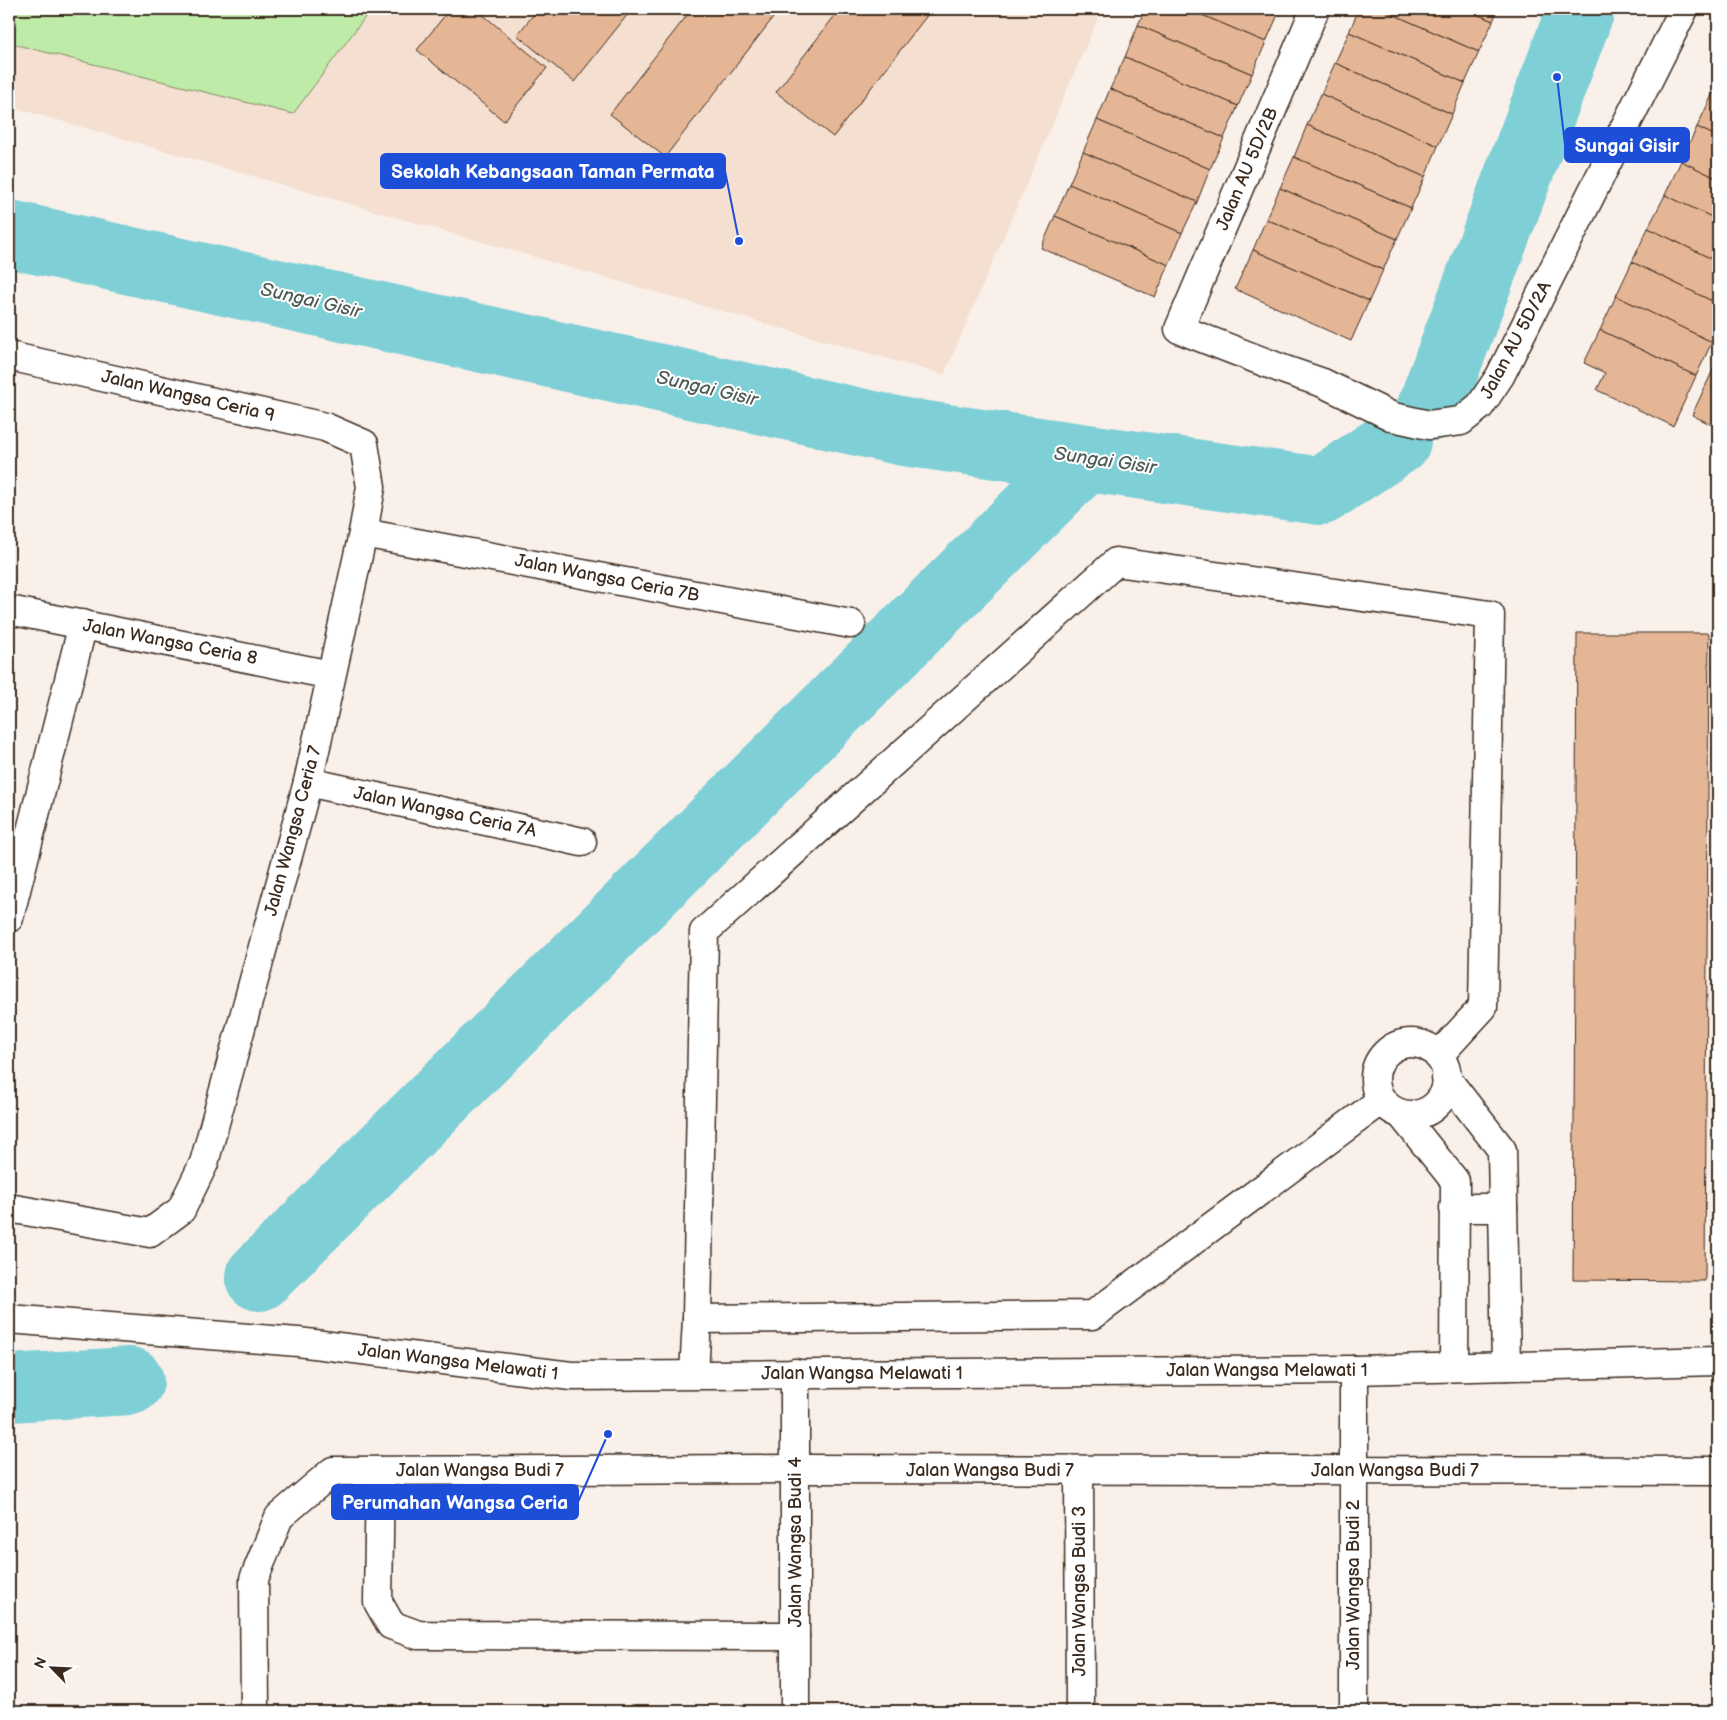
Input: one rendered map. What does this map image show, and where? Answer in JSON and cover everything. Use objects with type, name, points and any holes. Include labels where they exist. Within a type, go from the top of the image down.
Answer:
[{"type":"street","name":"Jalan AU 5D/2B","points":[[1179,329],[1315,9]]},
{"type":"street","name":"Jalan AU 5D/2A","points":[[1179,329],[1323,384],[1393,417],[1429,425],[1461,421],[1480,406],[1500,376],[1684,9]]},
{"type":"street","name":"Jalan Wangsa Ceria 9","points":[[9,356],[325,428],[364,444]]},
{"type":"street","name":"Jalan Wangsa Ceria 7","points":[[9,1208],[150,1233],[181,1210],[204,1163],[308,782],[363,533],[371,487],[364,444]]},
{"type":"street","name":"Jalan Wangsa Ceria 7B","points":[[363,533],[851,624]]},
{"type":"street","points":[[694,1374],[697,1319],[704,932],[1116,562],[1490,615],[1483,1007],[1442,1067],[1445,1089],[1433,1107],[1423,1113],[1412,1115],[1391,1107]]},
{"type":"street","name":"Jalan Wangsa Ceria 8","points":[[9,610],[331,675]]},
{"type":"street","points":[[9,918],[83,624]]},
{"type":"street","name":"Jalan Wangsa Ceria 7A","points":[[308,782],[582,842]]},
{"type":"street","points":[[1454,1367],[1455,1181],[1376,1090],[1375,1078],[1378,1066],[1384,1055],[1394,1048],[1405,1044],[1417,1044],[1428,1048],[1502,1150],[1506,1366]]},
{"type":"street","points":[[697,1319],[1093,1315],[1391,1107]]},
{"type":"street","points":[[1454,1208],[1503,1208]]},
{"type":"street","name":"Jalan Wangsa Melawati 1","points":[[9,1319],[298,1342],[571,1376],[1354,1370],[1718,1361]]},
{"type":"street","points":[[1407,1368],[1437,1356],[1454,1327]]},
{"type":"street","name":"Jalan Wangsa Budi 2","points":[[1354,1370],[1354,1711]]},
{"type":"street","name":"Jalan Wangsa Budi 4","points":[[795,1711],[796,1373]]},
{"type":"street","name":"Jalan Wangsa Budi 7","points":[[255,1711],[254,1578],[279,1517],[333,1471],[795,1469],[1718,1471]]},
{"type":"street","points":[[380,1471],[378,1602],[391,1625],[418,1635],[795,1636]]},
{"type":"street","name":"Jalan Wangsa Budi 3","points":[[1079,1471],[1080,1711]]},
{"type":"shaded area","points":[[9,9],[1102,9],[944,375],[9,106]]},
{"type":"green space","points":[[20,9],[371,9],[293,114],[9,43],[9,21]]},
{"type":"building","points":[[450,9],[476,9],[547,68],[504,121],[417,50]]},
{"type":"building","points":[[538,9],[632,9],[574,82],[517,35]]},
{"type":"building","points":[[692,9],[780,9],[665,157],[610,114]]},
{"type":"building","points":[[840,9],[932,9],[833,137],[776,92]]},
{"type":"building","points":[[1145,9],[1188,9],[1266,42],[1252,74],[1138,25]]},
{"type":"building","points":[[1188,9],[1276,9],[1280,10],[1266,42]]},
{"type":"building","points":[[1359,9],[1381,9],[1479,52],[1465,83],[1349,32]]},
{"type":"building","points":[[1381,9],[1465,9],[1493,21],[1479,52]]},
{"type":"building","points":[[1465,9],[1498,9],[1493,21]]},
{"type":"building","points":[[1138,25],[1252,74],[1238,106],[1125,57]]},
{"type":"building","points":[[1349,32],[1465,83],[1452,114],[1335,63]]},
{"type":"building","points":[[1125,57],[1238,106],[1224,138],[1110,89]]},
{"type":"building","points":[[1335,63],[1452,114],[1438,146],[1321,94]]},
{"type":"building","points":[[1110,89],[1224,138],[1210,169],[1097,120]]},
{"type":"building","points":[[1713,93],[1718,96],[1718,137],[1697,127]]},
{"type":"building","points":[[1321,94],[1438,146],[1425,177],[1307,125]]},
{"type":"building","points":[[1097,120],[1210,169],[1197,202],[1083,152]]},
{"type":"building","points":[[1307,125],[1425,177],[1411,208],[1294,157]]},
{"type":"building","points":[[1697,127],[1718,137],[1718,179],[1681,161]]},
{"type":"building","points":[[1083,152],[1197,202],[1182,233],[1069,184]]},
{"type":"building","points":[[1294,157],[1411,208],[1397,239],[1280,188]]},
{"type":"building","points":[[1681,161],[1718,179],[1718,220],[1665,195]]},
{"type":"building","points":[[1069,184],[1182,233],[1169,265],[1055,216]]},
{"type":"building","points":[[1280,188],[1397,239],[1383,270],[1266,219]]},
{"type":"building","points":[[1665,195],[1718,220],[1718,262],[1648,228]]},
{"type":"building","points":[[1055,216],[1169,265],[1155,297],[1041,248]]},
{"type":"building","points":[[1266,219],[1383,270],[1369,301],[1253,250]]},
{"type":"building","points":[[1648,228],[1718,262],[1718,304],[1632,262]]},
{"type":"building","points":[[1253,250],[1369,301],[1351,341],[1235,289]]},
{"type":"building","points":[[1632,262],[1718,304],[1718,330],[1712,342],[1616,296]]},
{"type":"building","points":[[1616,296],[1712,342],[1696,376],[1600,330]]},
{"type":"building","points":[[1600,330],[1696,376],[1673,426],[1597,390],[1605,373],[1584,363]]},
{"type":"building","points":[[1718,359],[1718,428],[1692,415]]},
{"type":"building","points":[[1577,633],[1709,633],[1705,1281],[1573,1280]]},
{"type":"waterway","name":"Sungai Gisir","points":[[1431,407],[1581,9]]},
{"type":"waterway","name":"Sungai Gisir","points":[[9,234],[904,432],[1321,491],[1397,441]]},
{"type":"waterway","points":[[259,1277],[1085,458]]},
{"type":"waterway","points":[[9,1388],[130,1381]]},
{"type":"place","name":"Sungai Gisir","points":[[1557,77]]},
{"type":"place","name":"Sekolah Kebangsaan Taman Permata","points":[[739,241]]},
{"type":"place","name":"Perumahan Wangsa Ceria","points":[[608,1434]]}]
